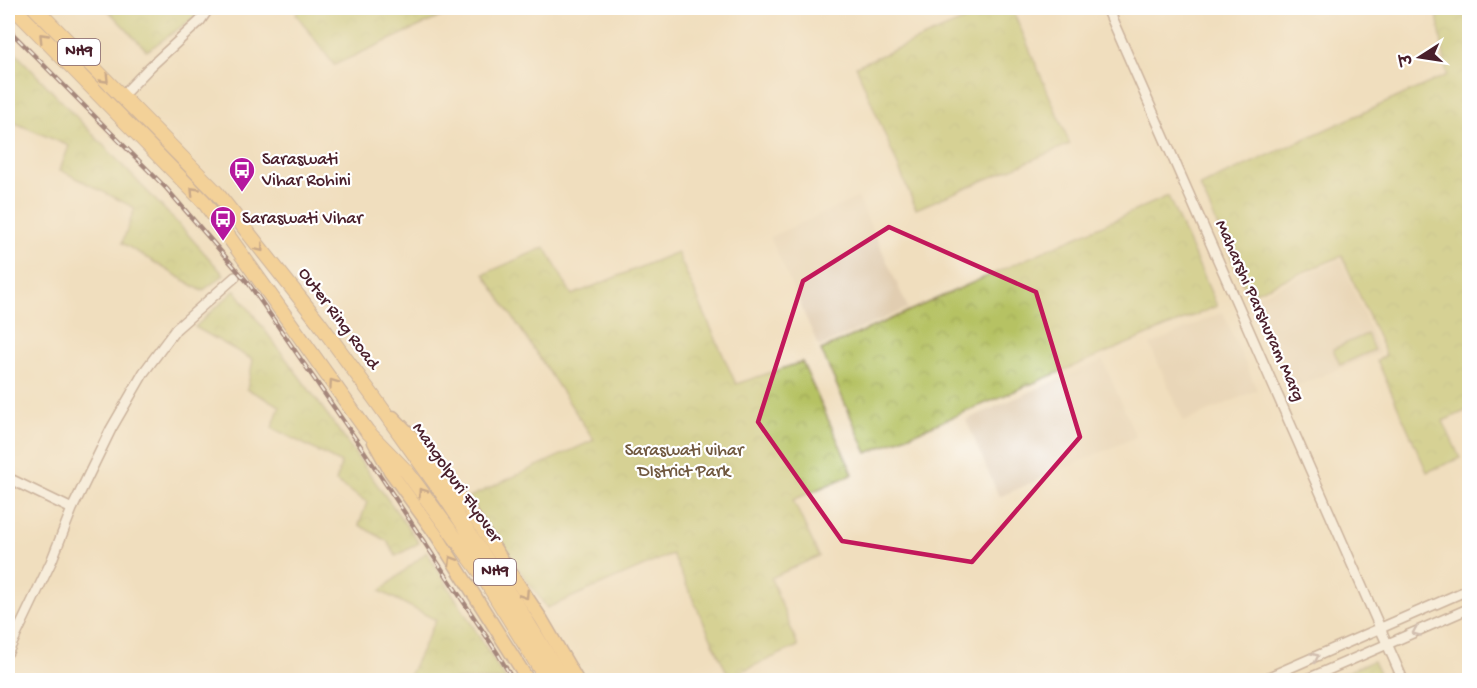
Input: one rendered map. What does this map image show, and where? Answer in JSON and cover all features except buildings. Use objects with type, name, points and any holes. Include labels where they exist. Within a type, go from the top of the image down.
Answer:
[{"type":"highway","points":[[14,8],[204,202],[367,431]]},
{"type":"highway","name":"Outer Ring Road","points":[[35,8],[216,192],[318,321],[375,399]]},
{"type":"highway","name":"Mangolpuri Flyover","points":[[375,399],[518,607],[563,681]]},
{"type":"highway","name":"Mangolpuri Flyover","points":[[367,431],[407,471],[486,580],[547,681]]},
{"type":"main road","name":"Outer Ring Road","points":[[375,399],[419,444],[468,508],[542,620],[578,681]]},
{"type":"main road","points":[[367,431],[390,471],[437,536],[528,681]]},
{"type":"street","points":[[122,96],[200,21],[209,8]]},
{"type":"street","name":"Maharshi Parshuram Marg","points":[[1107,8],[1387,645]]},
{"type":"street","points":[[8,652],[51,562],[72,509],[111,429],[144,372],[176,329],[235,278]]},
{"type":"street","points":[[8,478],[72,509]]},
{"type":"street","points":[[1262,681],[1470,589]]},
{"type":"street","points":[[1305,681],[1470,609]]},
{"type":"street","points":[[1387,645],[1403,681]]},
{"type":"highlighted area","points":[[889,227],[1036,292],[1080,437],[972,562],[842,541],[758,422],[803,281]]},
{"type":"shaded area","points":[[858,197],[908,308],[819,347],[770,237]]},
{"type":"shaded area","points":[[1341,259],[1380,353],[1292,388],[1253,298]]},
{"type":"shaded area","points":[[1223,312],[1257,390],[1184,422],[1150,345]]},
{"type":"shaded area","points":[[1103,360],[1136,437],[999,497],[966,420]]},
{"type":"green space","points":[[106,8],[201,8],[195,17],[147,51]]},
{"type":"green space","points":[[299,8],[460,8],[334,65],[296,14]]},
{"type":"green space","points":[[993,8],[1012,8],[1070,144],[916,209],[856,66]]},
{"type":"green space","points":[[1436,8],[1469,8],[1470,409],[1443,421],[1460,458],[1427,472],[1377,360],[1386,355],[1342,256],[1248,295],[1200,186],[1447,75]]},
{"type":"green space","points":[[8,45],[224,275],[202,291],[122,243],[135,208],[60,170],[69,146],[8,120]]},
{"type":"green space","points":[[1168,196],[1217,306],[867,453],[821,350]]},
{"type":"green space","name":"Saraswati vihar DIstrict Park","points":[[545,247],[572,295],[677,252],[736,384],[802,362],[853,474],[793,500],[819,556],[771,578],[798,646],[729,677],[672,554],[547,608],[467,498],[594,440],[484,274]]},
{"type":"green space","points":[[235,290],[419,543],[396,556],[387,541],[359,525],[367,502],[336,482],[341,463],[272,428],[280,406],[247,389],[253,360],[195,327]]},
{"type":"green space","points":[[1367,334],[1374,350],[1340,365],[1333,349]]},
{"type":"green space","points":[[427,552],[506,680],[407,680],[436,620],[380,591]]},
{"type":"green space","points":[[1373,661],[1382,680],[1328,680]]},
{"type":"railway","points":[[8,29],[166,188],[249,284],[364,451],[513,680]]},
{"type":"place","name":"Saraswati Vihar Rohini","points":[[242,193]]},
{"type":"place","name":"Saraswati Vihar","points":[[223,242]]}]
